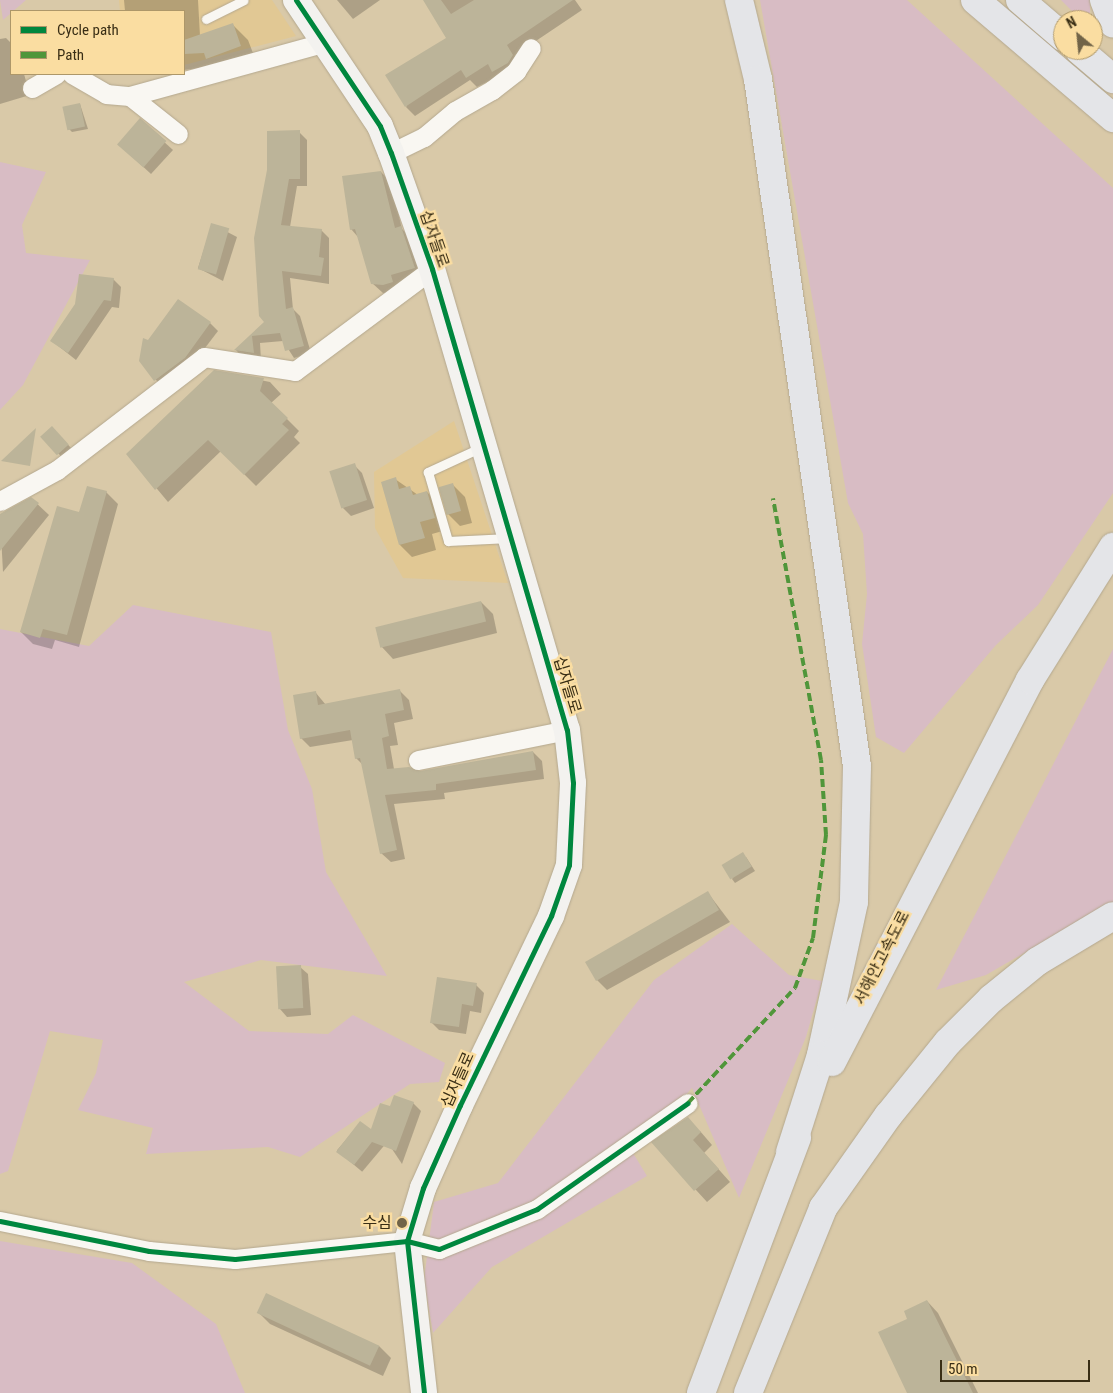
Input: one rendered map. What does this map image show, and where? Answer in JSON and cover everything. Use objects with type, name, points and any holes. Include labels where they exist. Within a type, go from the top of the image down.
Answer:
[{"type":"highway","points":[[739,0],[758,79],[857,766],[852,912],[821,1056],[790,1152]]},
{"type":"highway","points":[[975,0],[1113,118]]},
{"type":"highway","points":[[1020,0],[1053,28]]},
{"type":"highway","points":[[1104,0],[1113,23]]},
{"type":"highway","points":[[1091,60],[1113,79]]},
{"type":"highway","name":"서해안고속도로","points":[[701,1393],[790,1152],[941,844],[1030,680],[1113,547]]},
{"type":"highway","points":[[748,1393],[823,1208],[888,1116],[948,1042],[991,999],[1038,961],[1113,916]]},
{"type":"main road","name":"십자들로","points":[[297,1],[380,126],[432,269],[482,447],[567,730],[573,783],[569,865],[551,916],[494,1029],[423,1188],[407,1241],[424,1393]]},
{"type":"street","points":[[74,75],[106,94],[130,96],[326,42]]},
{"type":"street","points":[[391,153],[424,137],[455,111],[492,90],[516,71],[531,48]]},
{"type":"street","points":[[32,88],[54,75]]},
{"type":"street","points":[[130,96],[178,134]]},
{"type":"street","points":[[0,501],[57,470],[204,357],[295,370],[432,269]]},
{"type":"street","points":[[418,760],[567,730]]},
{"type":"street","points":[[0,1221],[149,1251],[235,1259],[407,1241],[439,1249],[537,1209],[688,1103]]},
{"type":"lane","points":[[206,19],[244,0]]},
{"type":"lane","points":[[482,447],[428,472],[448,541],[509,538]]},
{"type":"shaded area","points":[[0,0],[26,0],[14,10],[10,10],[10,14],[3,20]]},
{"type":"shaded area","points":[[119,0],[272,0],[296,36],[185,65],[185,10],[120,10]]},
{"type":"shaded area","points":[[760,0],[907,0],[1113,188],[1113,493],[1038,605],[996,645],[904,753],[876,737],[862,644],[867,594],[863,534],[848,503]]},
{"type":"shaded area","points":[[1061,0],[1090,0],[1090,10],[1071,10]]},
{"type":"shaded area","points":[[0,162],[46,172],[22,225],[26,253],[90,260],[23,385],[0,410]]},
{"type":"shaded area","points":[[454,421],[508,583],[403,578],[375,528],[374,472]]},
{"type":"shaded area","points":[[133,605],[271,632],[288,730],[312,789],[326,872],[387,976],[261,960],[184,982],[249,1031],[328,1034],[353,1015],[445,1063],[439,1082],[410,1084],[300,1157],[268,1147],[146,1154],[153,1128],[78,1110],[96,1073],[103,1040],[50,1031],[8,1171],[0,1174],[0,629],[89,646]]},
{"type":"shaded area","points":[[1113,649],[1113,902],[986,975],[936,990]]},
{"type":"shaded area","points":[[732,924],[789,975],[822,981],[806,1037],[739,1198],[692,1088],[633,1153],[647,1176],[492,1267],[433,1333],[424,1280],[434,1202],[498,1183],[654,980]]},
{"type":"shaded area","points":[[0,1241],[132,1263],[216,1324],[245,1393],[0,1393]]},
{"type":"building","points":[[423,0],[441,0],[451,14],[474,0],[573,0],[507,45],[513,55],[508,63],[492,72],[488,64],[466,78],[461,70],[405,107],[385,75],[446,38]]},
{"type":"building","points":[[233,23],[241,46],[206,59],[204,53],[185,54],[185,40]]},
{"type":"building","points":[[80,103],[85,126],[67,130],[62,107]]},
{"type":"building","points":[[140,118],[166,141],[143,167],[117,144]]},
{"type":"building","points":[[300,130],[300,179],[289,179],[281,225],[322,229],[319,257],[324,258],[321,276],[282,271],[286,309],[293,307],[304,346],[285,351],[280,333],[252,336],[254,353],[234,350],[264,322],[259,316],[254,238],[267,170],[267,131]]},
{"type":"building","points":[[381,171],[395,228],[401,226],[415,268],[391,275],[393,282],[383,285],[371,284],[355,229],[350,230],[342,176]]},
{"type":"building","points":[[211,223],[229,228],[216,274],[198,269]]},
{"type":"building","points":[[79,274],[114,278],[111,301],[104,300],[68,353],[50,341],[75,304]]},
{"type":"building","points":[[178,299],[211,322],[185,358],[154,381],[139,361],[143,338],[148,340]]},
{"type":"building","points":[[214,370],[264,378],[260,391],[288,418],[282,424],[289,430],[244,475],[208,440],[155,490],[126,454]]},
{"type":"building","points":[[52,426],[69,445],[57,455],[40,437]]},
{"type":"building","points":[[36,428],[30,466],[1,461]]},
{"type":"building","points":[[355,463],[367,500],[341,508],[329,471]]},
{"type":"building","points":[[396,477],[399,489],[410,486],[413,495],[427,491],[435,518],[420,522],[425,538],[399,545],[381,482]]},
{"type":"building","points":[[453,483],[461,511],[447,515],[439,487]]},
{"type":"building","points":[[87,486],[107,491],[67,635],[43,629],[40,638],[20,632],[57,506],[79,512]]},
{"type":"building","points":[[31,497],[39,503],[0,551],[0,514]]},
{"type":"building","points":[[481,601],[486,621],[380,648],[375,627]]},
{"type":"building","points":[[400,689],[404,710],[385,714],[389,736],[382,738],[387,769],[409,767],[420,771],[533,751],[536,770],[436,784],[436,790],[385,795],[397,850],[380,854],[360,758],[355,759],[350,730],[300,739],[293,695],[316,691],[318,705]]},
{"type":"building","points":[[743,852],[752,867],[730,879],[722,865]]},
{"type":"building","points":[[708,891],[719,910],[596,981],[585,962]]},
{"type":"building","points":[[301,965],[303,1008],[278,1009],[276,966]]},
{"type":"building","points":[[437,977],[477,983],[473,1006],[462,1004],[459,1027],[430,1023]]},
{"type":"building","points":[[394,1095],[414,1102],[396,1151],[372,1142],[354,1165],[336,1152],[360,1121],[371,1129],[380,1103],[390,1106]]},
{"type":"building","points":[[688,1117],[701,1132],[693,1140],[719,1169],[694,1191],[651,1142]]},
{"type":"building","points":[[266,1293],[379,1346],[370,1366],[257,1313]]},
{"type":"building","points":[[927,1300],[973,1393],[907,1393],[878,1332],[907,1319],[904,1311]]},
{"type":"marked path","points":[[688,1103],[795,988],[813,938],[826,835],[821,760],[773,498]]},
{"type":"cycle path","points":[[296,0],[380,126],[391,153],[432,269],[567,730],[573,783],[569,865],[551,916],[460,1105],[423,1188],[407,1241],[424,1393]]},
{"type":"cycle path","points":[[0,1221],[149,1251],[235,1259],[407,1241],[439,1249],[537,1209],[688,1103]]},
{"type":"place","name":"수심","points":[[402,1223]]}]
